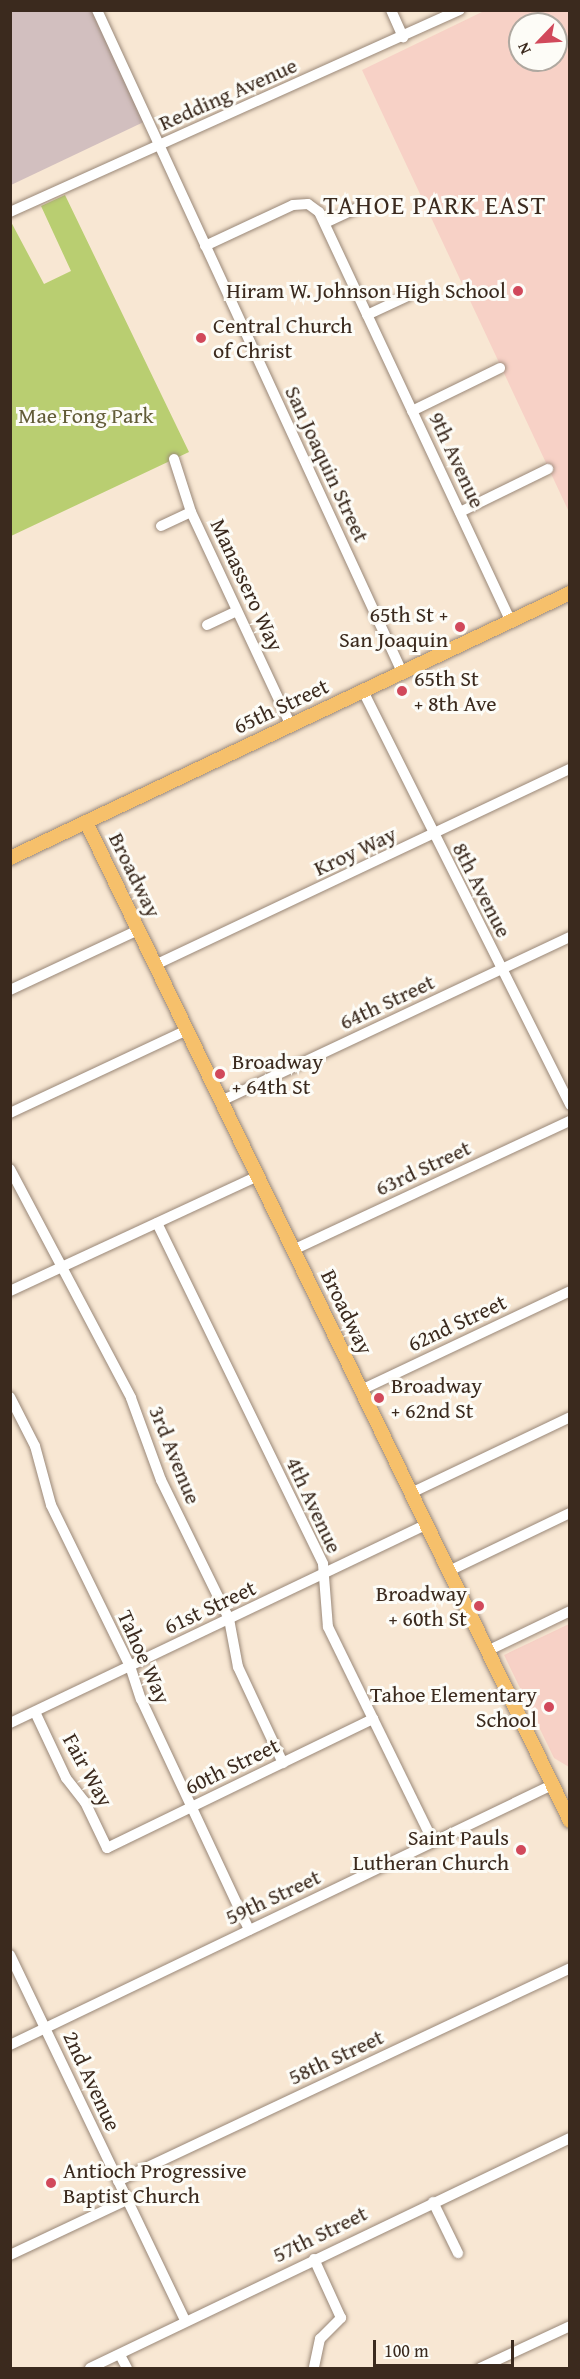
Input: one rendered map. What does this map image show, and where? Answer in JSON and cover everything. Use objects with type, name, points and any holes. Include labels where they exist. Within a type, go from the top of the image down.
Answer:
[{"type":"main road","name":"65th Street","points":[[10,858],[570,593]]},
{"type":"main road","name":"Broadway","points":[[86,822],[570,1821]]},
{"type":"street","name":"San Joaquin Street","points":[[97,10],[402,672]]},
{"type":"street","points":[[391,10],[403,37]]},
{"type":"street","name":"Redding Avenue","points":[[10,212],[460,10]]},
{"type":"street","name":"9th Avenue","points":[[205,246],[302,203],[314,207],[324,223],[511,621]]},
{"type":"street","points":[[324,223],[366,204]]},
{"type":"street","points":[[367,315],[408,296]]},
{"type":"street","points":[[412,411],[500,368]]},
{"type":"street","name":"Manassero Way","points":[[174,459],[191,512],[291,725]]},
{"type":"street","points":[[460,512],[548,469]]},
{"type":"street","points":[[161,526],[191,512]]},
{"type":"street","points":[[207,625],[237,611]]},
{"type":"street","name":"8th Avenue","points":[[363,691],[433,836],[570,1105]]},
{"type":"street","name":"Kroy Way","points":[[155,965],[433,836],[570,769]]},
{"type":"street","points":[[10,990],[138,930]]},
{"type":"street","name":"64th Street","points":[[221,1101],[570,937]]},
{"type":"street","points":[[10,1113],[187,1030]]},
{"type":"street","name":"63rd Street","points":[[293,1250],[570,1121]]},
{"type":"street","name":"3rd Avenue","points":[[10,1169],[64,1266],[131,1398],[161,1480],[229,1619],[238,1667],[283,1763]]},
{"type":"street","points":[[10,1291],[258,1176]]},
{"type":"street","name":"4th Avenue","points":[[157,1223],[323,1564],[328,1627],[433,1841]]},
{"type":"street","name":"62nd Street","points":[[361,1390],[570,1291]]},
{"type":"street","name":"Tahoe Way","points":[[10,1397],[35,1446],[51,1505],[130,1666],[141,1699],[249,1930]]},
{"type":"street","points":[[411,1493],[570,1417]]},
{"type":"street","points":[[449,1571],[570,1513]]},
{"type":"street","name":"61st Street","points":[[10,1723],[323,1577],[426,1525]]},
{"type":"street","points":[[487,1651],[570,1611]]},
{"type":"street","name":"Fair Way","points":[[35,1712],[66,1778],[85,1802],[107,1848]]},
{"type":"street","name":"60th Street","points":[[107,1848],[373,1719]]},
{"type":"street","name":"59th Street","points":[[10,2045],[552,1785]]},
{"type":"street","name":"2nd Avenue","points":[[10,1955],[184,2321]]},
{"type":"street","name":"58th Street","points":[[118,2181],[570,1968]]},
{"type":"street","name":"57th Street","points":[[90,2368],[570,2138]]},
{"type":"street","points":[[10,2255],[127,2200]]},
{"type":"street","points":[[433,2202],[458,2253]]},
{"type":"street","points":[[314,2259],[341,2318],[320,2338],[314,2367]]},
{"type":"street","points":[[480,2368],[570,2326]]},
{"type":"street","points":[[120,2355],[127,2368]]},
{"type":"shaded area","points":[[11,11],[99,11],[150,119],[11,185]]},
{"type":"shaded area","name":"Hiram W. Johnson High School","points":[[484,11],[569,11],[569,512],[362,70]]},
{"type":"shaded area","name":"Tahoe Elementary School","points":[[569,1624],[569,1767],[554,1758],[504,1655]]},
{"type":"green space","name":"Mae Fong Park","points":[[65,195],[189,452],[11,536],[10,220],[44,284],[71,271],[41,206]]},
{"type":"place","name":"Hiram W. Johnson High School","points":[[518,291]]},
{"type":"place","name":"Central Church of Christ","points":[[201,338]]},
{"type":"place","name":"65th St + San Joaquin","points":[[460,627]]},
{"type":"place","name":"65th St + 8th Ave","points":[[402,691]]},
{"type":"place","name":"Broadway + 64th St","points":[[220,1074]]},
{"type":"place","name":"Broadway + 62nd St","points":[[379,1398]]},
{"type":"place","name":"Broadway + 60th St","points":[[479,1606]]},
{"type":"place","name":"Tahoe Elementary School","points":[[549,1707]]},
{"type":"place","name":"Saint Pauls Lutheran Church","points":[[521,1850]]},
{"type":"place","name":"Antioch Progressive Baptist Church","points":[[51,2183]]},
{"type":"district","name":"TAHOE PARK EAST","points":[[435,205]]}]
